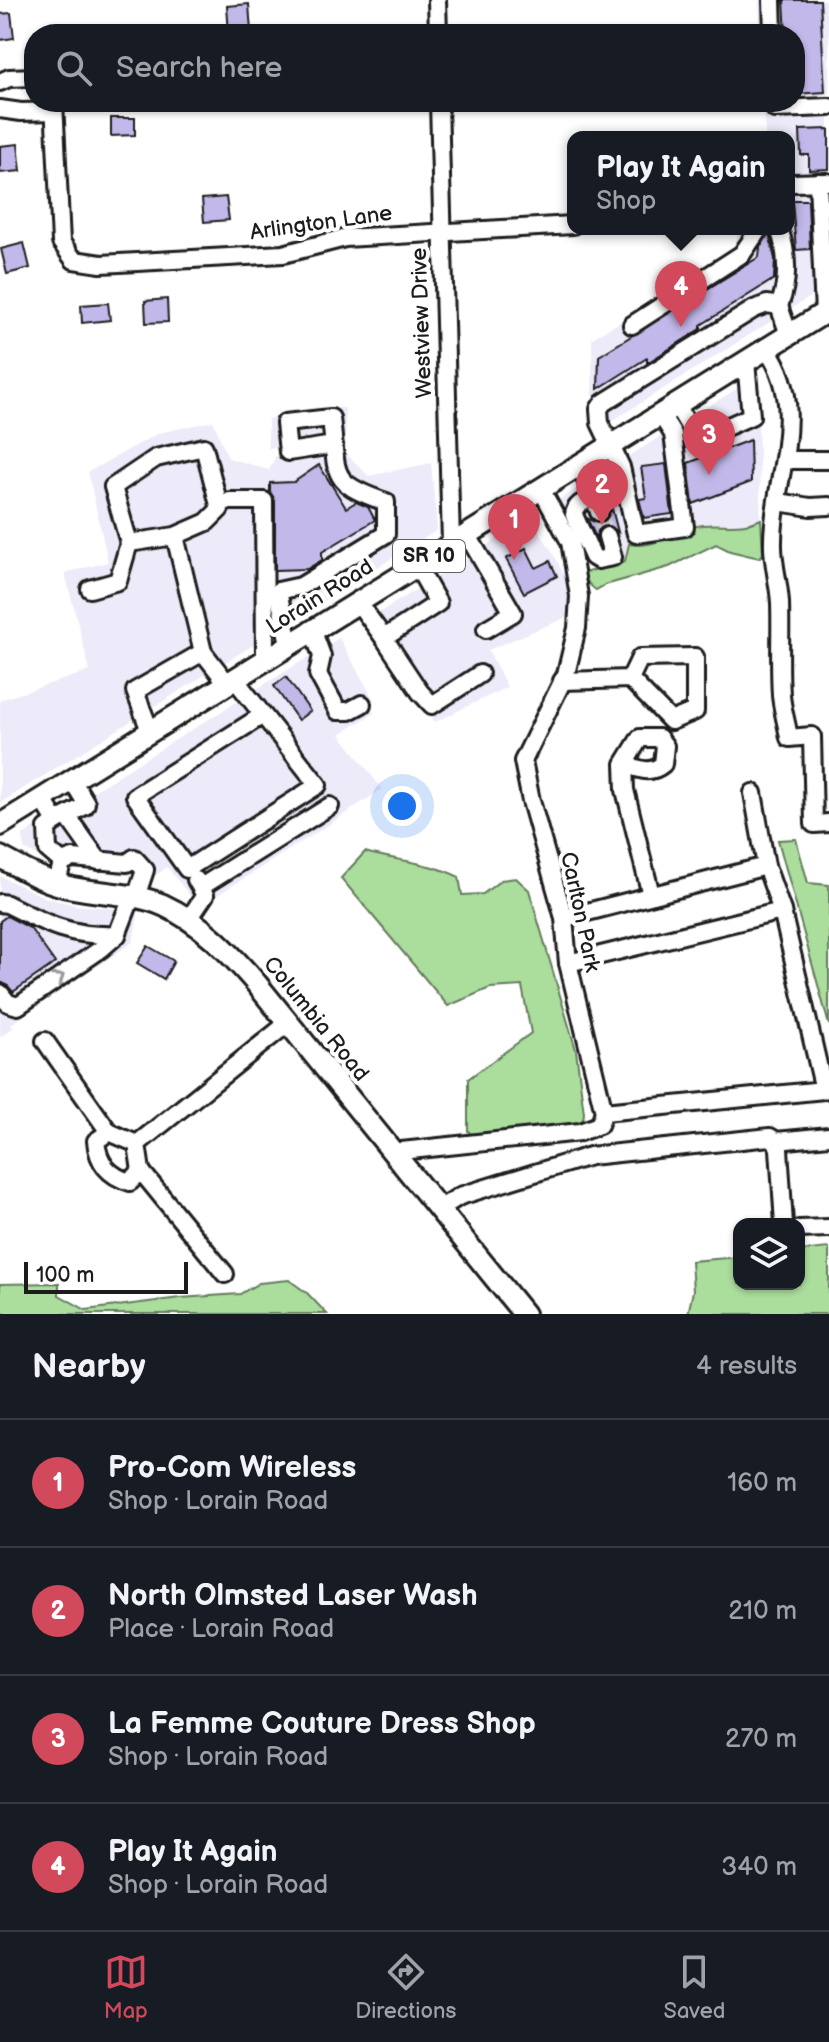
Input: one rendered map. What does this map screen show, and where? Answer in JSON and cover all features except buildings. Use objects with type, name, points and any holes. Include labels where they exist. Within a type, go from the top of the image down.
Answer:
[{"type":"main road","name":"Lorain Road","points":[[0,825],[826,312]]},
{"type":"main road","name":"Columbia Road","points":[[0,857],[57,884],[134,896],[160,904],[189,919],[228,951],[524,1314]]},
{"type":"street","points":[[437,0],[438,24]]},
{"type":"street","points":[[772,0],[773,24]]},
{"type":"street","points":[[805,108],[829,107]]},
{"type":"street","points":[[0,109],[24,111]]},
{"type":"street","name":"Arlington Lane","points":[[54,112],[61,242],[74,260],[101,264],[283,254],[345,238],[567,225]]},
{"type":"street","name":"Westview Drive","points":[[439,112],[440,232],[459,538]]},
{"type":"street","points":[[795,183],[823,182],[826,312]]},
{"type":"street","points":[[632,325],[742,254],[755,235]]},
{"type":"street","points":[[781,235],[785,244],[786,289],[779,306],[789,335]]},
{"type":"street","points":[[669,411],[685,527],[636,534],[621,467],[600,423],[599,409],[603,403],[754,309],[767,304],[779,306]]},
{"type":"street","points":[[767,349],[776,362],[788,423],[773,537],[780,599],[781,697],[789,738],[820,736],[814,824],[829,823]]},
{"type":"street","points":[[669,411],[697,440],[751,416],[746,362]]},
{"type":"street","points":[[289,644],[278,591],[301,586],[386,534],[386,502],[352,490],[338,476],[334,445]]},
{"type":"street","points":[[90,589],[118,581],[129,543],[113,487],[156,458],[204,447],[220,509],[207,522],[175,536],[129,543]]},
{"type":"street","points":[[785,460],[829,460]]},
{"type":"street","points":[[580,467],[596,504],[579,504],[574,509],[574,515],[593,557],[598,560],[613,557],[607,536]]},
{"type":"street","name":"Carlton Park","points":[[542,491],[570,542],[579,596],[577,628],[562,681],[523,761],[564,918],[568,963],[604,1112]]},
{"type":"street","points":[[230,501],[264,501],[265,659]]},
{"type":"street","points":[[778,502],[810,507],[829,506]]},
{"type":"street","points":[[175,536],[203,652],[263,715],[318,785],[187,869]]},
{"type":"street","points":[[459,538],[513,613],[486,629]]},
{"type":"street","points":[[384,638],[438,603],[416,564]]},
{"type":"street","points":[[357,601],[432,705],[480,674]]},
{"type":"street","points":[[312,629],[322,656],[318,674],[338,711],[349,711],[362,704]]},
{"type":"street","points":[[150,731],[135,691],[203,652]]},
{"type":"street","points":[[562,681],[630,679],[671,721],[695,711],[695,657],[640,658],[630,679]]},
{"type":"street","points":[[189,919],[205,895],[135,796],[263,715]]},
{"type":"street","points":[[624,764],[625,790],[651,895]]},
{"type":"street","points":[[62,862],[48,850],[47,828],[86,803],[72,780]]},
{"type":"street","points":[[392,1152],[580,1132],[599,1125],[604,1112],[824,1090],[782,911],[766,866],[753,793]]},
{"type":"street","points":[[42,798],[99,861]]},
{"type":"street","points":[[201,887],[330,806]]},
{"type":"street","points":[[0,993],[8,1003],[18,1006],[101,949],[117,935],[145,870],[134,858],[127,863],[73,858],[62,862]]},
{"type":"street","points":[[57,884],[62,862]]},
{"type":"street","points":[[564,918],[766,866]]},
{"type":"street","points":[[0,903],[54,928],[91,936],[117,935]]},
{"type":"street","points":[[568,963],[782,911]]},
{"type":"street","points":[[137,1144],[288,1023]]},
{"type":"street","points":[[45,1041],[109,1132],[137,1144]]},
{"type":"street","points":[[109,1132],[96,1141],[97,1157],[114,1178],[130,1182],[141,1171]]},
{"type":"street","points":[[439,1209],[460,1196],[590,1156],[762,1138],[776,1141],[829,1136]]},
{"type":"street","points":[[776,1141],[784,1218]]},
{"type":"street","points":[[137,1144],[141,1171],[225,1274]]},
{"type":"street","points":[[805,1229],[829,1228]]},
{"type":"shaded area","points":[[759,0],[829,0],[829,285],[593,433],[592,338],[722,264],[734,248],[737,235],[795,235],[795,131],[765,131],[764,112],[805,112],[805,24],[760,24]]},
{"type":"shaded area","points":[[757,376],[761,536],[629,567],[595,579],[559,500]]},
{"type":"shaded area","points":[[318,408],[345,408],[346,454],[369,476],[431,463],[437,530],[0,803],[0,700],[90,671],[65,573],[108,562],[88,472],[159,433],[213,421],[228,458],[269,470],[280,447],[268,448],[268,419]]},
{"type":"shaded area","points":[[531,518],[574,595],[572,615],[488,650],[507,687],[435,722],[366,621]]},
{"type":"shaded area","points":[[339,638],[374,700],[370,706],[374,713],[340,734],[382,789],[333,822],[205,903],[191,897],[167,867],[151,879],[67,866],[24,849],[23,835]]},
{"type":"shaded area","points":[[0,876],[46,898],[138,914],[133,942],[11,1024],[13,1028],[0,1037]]},
{"type":"green space","points":[[761,519],[763,554],[759,558],[716,544],[669,567],[596,590],[588,583],[584,573],[625,561],[629,544],[649,544],[703,525],[739,525]]},
{"type":"green space","points":[[796,839],[808,883],[829,885],[829,1025],[778,840]]},
{"type":"green space","points":[[365,852],[448,872],[459,877],[462,895],[483,894],[501,880],[516,878],[529,890],[576,1050],[584,1113],[582,1127],[474,1137],[468,1131],[468,1079],[531,1033],[522,986],[490,988],[448,1006],[341,878]]},
{"type":"green space","points":[[829,1248],[829,1314],[688,1314],[693,1291],[691,1261],[733,1258],[733,1290],[805,1290],[805,1250]]},
{"type":"green space","points":[[289,1280],[327,1314],[5,1314],[0,1311],[0,1284],[59,1283],[59,1295],[86,1310],[240,1294],[259,1283]]},
{"type":"tunnel","points":[[599,512],[607,536]]},
{"type":"place","name":"Play It Again","points":[[681,327]]},
{"type":"place","name":"La Femme Couture Dress Shop","points":[[709,475]]},
{"type":"place","name":"North Olmsted Laser Wash","points":[[602,525]]},
{"type":"place","name":"Pro-Com Wireless","points":[[514,560]]}]
